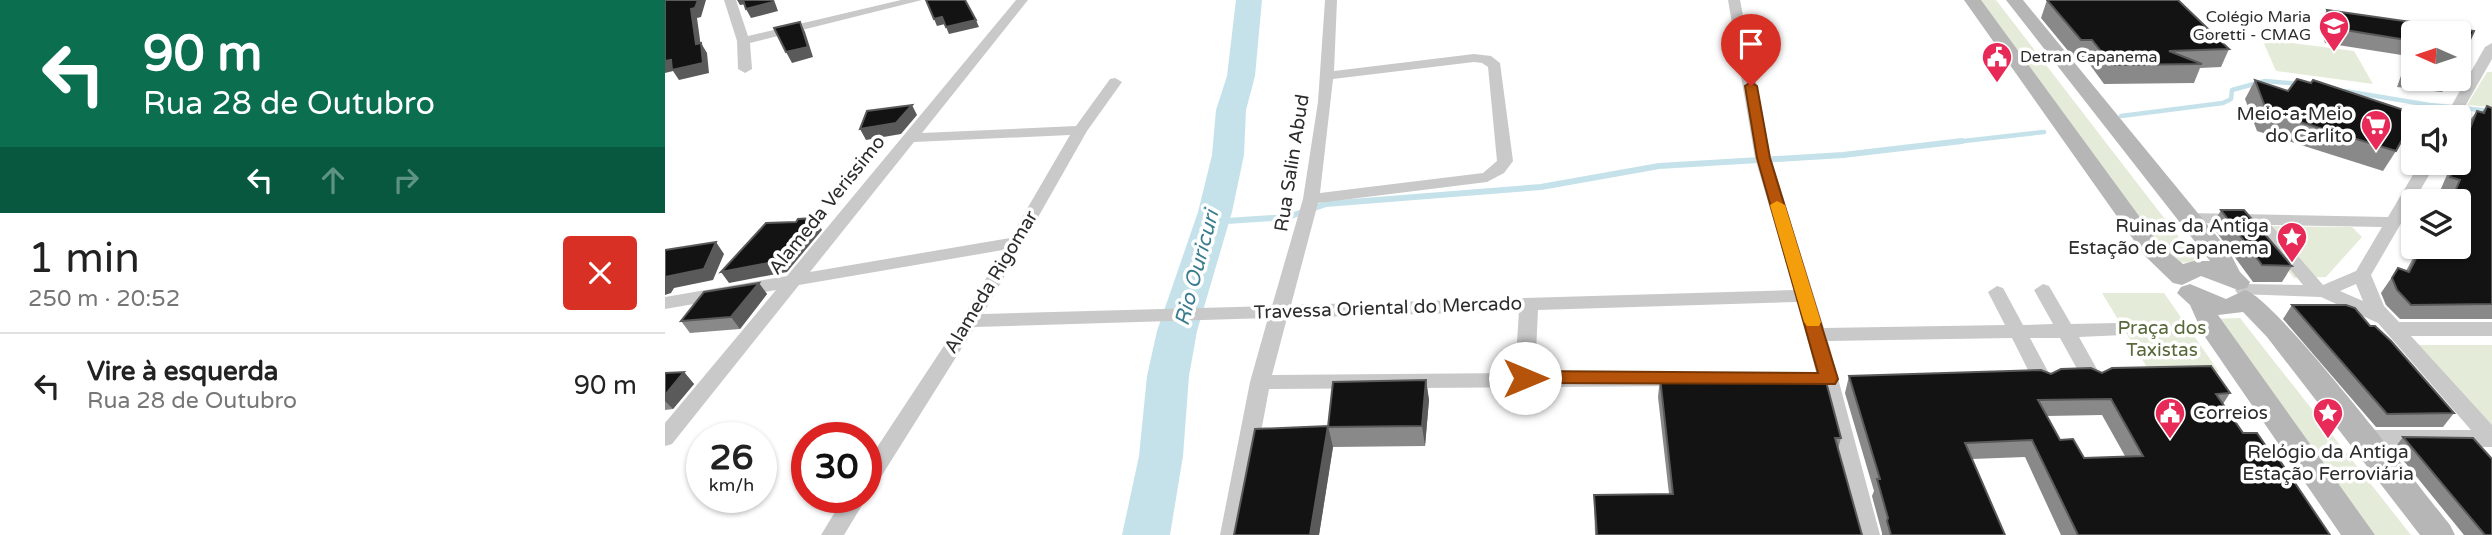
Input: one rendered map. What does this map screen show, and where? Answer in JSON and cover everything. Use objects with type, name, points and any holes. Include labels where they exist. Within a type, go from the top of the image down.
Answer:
[{"type":"street","points":[[730,0],[743,41],[745,69]]},
{"type":"street","points":[[743,41],[916,0]]},
{"type":"street","name":"Alameda Verissimo","points":[[665,438],[1022,0]]},
{"type":"street","name":"Rua Salin Abud","points":[[1231,535],[1260,382],[1311,199],[1327,76],[1331,0]]},
{"type":"street","points":[[1734,0],[1763,158],[1817,335],[1822,379],[1869,535]]},
{"type":"street","points":[[1972,0],[2153,251],[2182,277],[2186,289],[2202,301],[2225,307],[2242,304],[2240,288]]},
{"type":"street","points":[[2014,0],[2220,257],[2240,288],[2364,438],[2439,535]]},
{"type":"street","points":[[2459,105],[2491,52]]},
{"type":"street","points":[[1311,199],[1487,177],[1499,170],[1506,161],[1495,66],[1486,59],[1474,58],[1327,76]]},
{"type":"street","name":"Alameda Rigomar","points":[[882,457],[970,321],[1080,130],[1115,82]]},
{"type":"street","points":[[909,138],[1080,130]]},
{"type":"street","points":[[2182,277],[2185,272],[2200,268],[2240,288],[2321,291],[2362,275],[2421,175]]},
{"type":"street","points":[[2189,218],[2393,222]]},
{"type":"street","points":[[2258,220],[2321,291],[2389,324],[2492,329]]},
{"type":"street","points":[[665,303],[1016,242]]},
{"type":"street","points":[[2362,275],[2370,298],[2389,324],[2492,439]]},
{"type":"street","points":[[2043,290],[2093,380]]},
{"type":"street","points":[[1997,292],[2043,381]]},
{"type":"street","name":"Travessa Oriental do Mercado","points":[[970,321],[1805,296]]},
{"type":"street","points":[[2202,301],[2206,318],[2359,535]]},
{"type":"street","points":[[1525,378],[1529,303]]},
{"type":"street","points":[[1817,335],[2116,330]]},
{"type":"street","points":[[1260,382],[1525,378],[1705,379]]},
{"type":"street","points":[[2364,438],[2492,439]]},
{"type":"street","points":[[832,535],[846,513]]},
{"type":"green space","points":[[1973,0],[1996,0],[2198,262],[2168,263]]},
{"type":"green space","points":[[2262,39],[2354,51],[2373,84],[2276,71]]},
{"type":"green space","points":[[2487,72],[2492,72],[2492,107],[2467,105]]},
{"type":"green space","points":[[2252,226],[2352,227],[2362,237],[2326,277],[2294,278]]},
{"type":"green space","name":"Praça dos Taxistas","points":[[2102,293],[2164,293],[2219,372],[2151,374]]},
{"type":"green space","points":[[2240,318],[2411,535],[2368,535],[2209,319]]},
{"type":"green space","points":[[2412,345],[2492,345],[2492,430]]},
{"type":"building","points":[[665,0],[698,0],[695,8],[691,9],[696,44],[701,43],[703,63],[672,70],[671,60],[665,61]]},
{"type":"building","points":[[743,0],[773,0],[773,2],[746,9]]},
{"type":"building","points":[[926,0],[965,0],[976,20],[946,27],[942,17],[934,19]]},
{"type":"building","points":[[2047,0],[2178,0],[2229,49],[2169,51],[2202,64],[2112,65],[2092,40],[2081,40]]},
{"type":"building","points":[[2327,10],[2404,21],[2401,21],[2401,39],[2333,28]]},
{"type":"building","points":[[800,22],[808,47],[786,52],[774,28]]},
{"type":"building","points":[[2297,79],[2311,83],[2313,80],[2401,109],[2401,142],[2396,151],[2267,112],[2255,80],[2288,91]]},
{"type":"building","points":[[912,105],[896,123],[860,129],[867,111]]},
{"type":"building","points":[[2487,106],[2492,108],[2492,304],[2411,305],[2397,290],[2392,278],[2398,268],[2409,272],[2416,259],[2471,259],[2471,189],[2456,189],[2460,180],[2450,177],[2471,175],[2471,126],[2477,111],[2484,113]]},
{"type":"building","points":[[2221,210],[2244,210],[2292,266],[2262,265]]},
{"type":"building","points":[[815,218],[779,261],[721,272],[766,223]]},
{"type":"building","points":[[716,242],[704,269],[665,277],[665,250]]},
{"type":"building","points":[[759,283],[731,317],[681,321],[704,292]]},
{"type":"building","points":[[2292,305],[2346,305],[2355,308],[2370,326],[2375,326],[2391,341],[2454,413],[2387,414]]},
{"type":"building","points":[[2211,366],[2230,393],[2216,394],[2243,433],[2257,433],[2270,452],[2274,452],[2330,535],[2078,535],[2032,440],[1965,443],[2005,535],[1891,535],[1877,479],[1880,479],[1849,376],[2041,370],[2051,374],[2061,369],[2091,368],[2102,373],[2112,368]],"holes":[[[2111,399],[2143,456],[2084,458],[2073,439],[2060,440],[2038,400]]]},
{"type":"building","points":[[684,372],[665,395],[665,373]]},
{"type":"building","points":[[1824,374],[1841,438],[1835,438],[1862,535],[1597,535],[1594,495],[1673,494],[1660,377]]},
{"type":"building","points":[[1426,380],[1422,426],[1328,427],[1333,382]]},
{"type":"building","points":[[1328,426],[1310,535],[1234,535],[1255,429]]},
{"type":"building","points":[[2403,437],[2473,438],[2492,459],[2492,535],[2485,535]]},
{"type":"waterway","name":"Rio Ouricuri","points":[[1146,535],[1161,456],[1168,376],[1177,331],[1215,212],[1228,155],[1231,110],[1241,76],[1249,0]]},
{"type":"waterway","points":[[2121,116],[2223,103],[2231,99],[2232,90],[2265,81],[2299,84]]},
{"type":"waterway","points":[[2345,91],[2430,105],[2492,111]]},
{"type":"waterway","points":[[1946,143],[2044,132]]},
{"type":"waterway","points":[[1212,222],[1288,217],[1326,204],[1541,187],[1659,166],[1843,155],[1962,141]]},
{"type":"slow traffic","points":[[1777,205],[1813,322]]},
{"type":"place","name":"Colégio Maria Goretti - CMAG","points":[[2334,53]]},
{"type":"place","name":"Detran Capanema","points":[[1997,84]]},
{"type":"place","name":"Meio-a-Meio do Carlito","points":[[2376,152]]},
{"type":"place","name":"Ruinas da Antiga Estação de Capanema","points":[[2292,264]]},
{"type":"place","name":"Correios","points":[[2170,440]]},
{"type":"place","name":"Relógio da Antiga Estação Ferroviária","points":[[2328,440]]},
{"type":"route","points":[[1525,378],[1829,379],[1763,158],[1751,86]]}]
